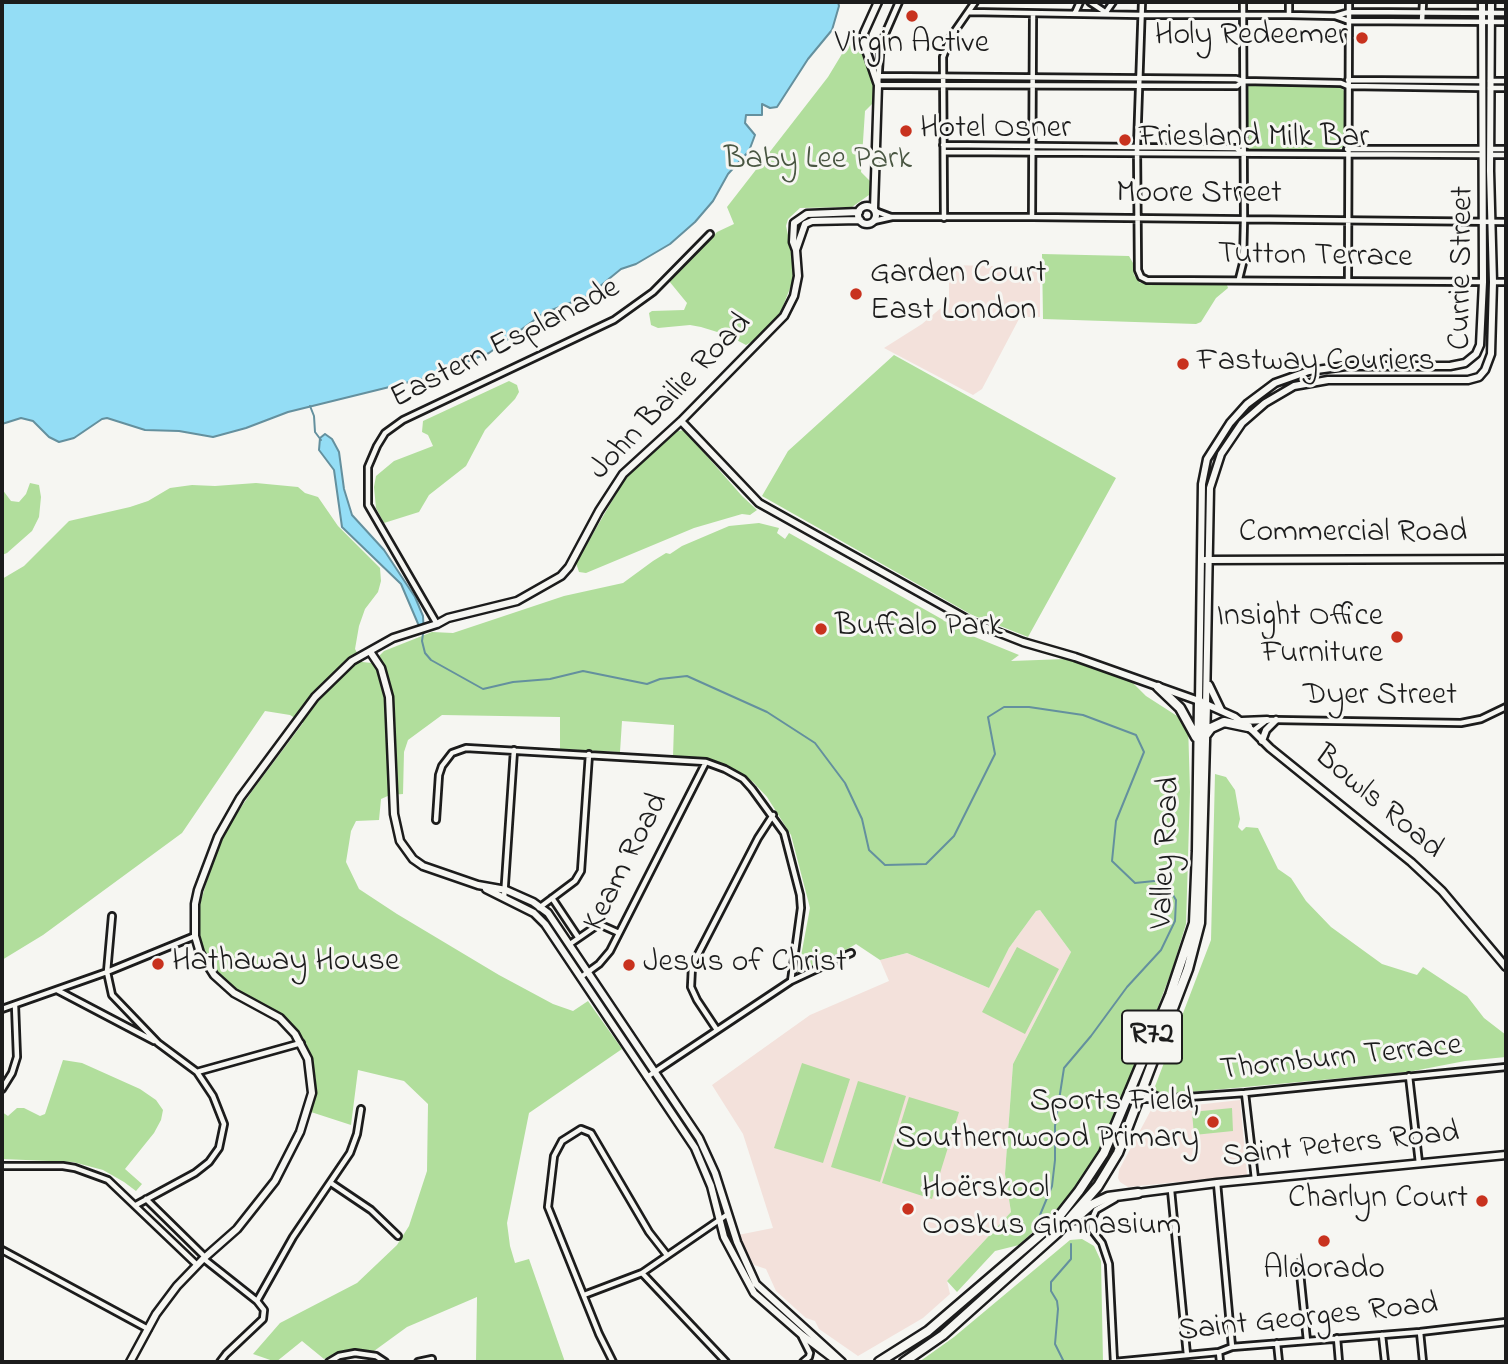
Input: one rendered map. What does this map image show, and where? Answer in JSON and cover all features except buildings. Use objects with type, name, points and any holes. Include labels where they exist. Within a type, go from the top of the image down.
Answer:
[{"type":"highway","points":[[1158,687],[1188,718],[1198,743]]},
{"type":"highway","name":"Valley Road","points":[[904,1362],[943,1335],[1057,1233],[1089,1197],[1111,1166],[1188,969],[1200,923],[1204,860],[1203,703]]},
{"type":"highway","name":"Valley Road","points":[[879,1362],[922,1336],[1054,1223],[1088,1178],[1109,1140],[1170,995],[1194,923],[1198,743],[1203,703]]},
{"type":"highway","points":[[1205,736],[1211,728],[1224,722],[1251,729]]},
{"type":"highway","points":[[1144,1085],[1148,1094],[1159,1099]]},
{"type":"highway","points":[[1109,1140],[1128,1104],[1139,1099]]},
{"type":"highway","points":[[1057,1233],[1102,1199],[1138,1193]]},
{"type":"street","points":[[878,2],[864,33],[864,44],[878,85]]},
{"type":"street","points":[[796,250],[805,224],[812,221],[860,220],[866,224],[874,221],[878,76],[886,34],[899,2]]},
{"type":"street","points":[[944,218],[943,57],[947,44],[975,2]]},
{"type":"street","points":[[1075,13],[1080,2]]},
{"type":"street","points":[[1090,2],[1107,14]]},
{"type":"street","points":[[1107,14],[1114,2]]},
{"type":"street","points":[[1138,219],[1138,87],[1142,2]]},
{"type":"street","points":[[1239,279],[1243,262],[1244,220],[1243,2]]},
{"type":"street","points":[[1289,2],[1289,15]]},
{"type":"street","points":[[1348,281],[1349,2]]},
{"type":"street","points":[[1422,21],[1423,2]]},
{"type":"street","name":"Currie Street","points":[[1204,560],[1210,488],[1222,454],[1242,423],[1265,402],[1294,386],[1328,380],[1468,380],[1479,377],[1485,370],[1491,354],[1493,282],[1481,152],[1482,2]]},
{"type":"street","name":"Currie Street","points":[[1204,560],[1204,467],[1230,423],[1247,404],[1275,383],[1309,371],[1346,366],[1450,366],[1465,363],[1476,354],[1480,345],[1490,152],[1491,2]]},
{"type":"street","points":[[969,12],[1289,15],[1335,16],[1349,20],[1506,22]]},
{"type":"street","points":[[1335,16],[1349,12],[1506,13]]},
{"type":"street","points":[[1032,217],[1033,14]]},
{"type":"street","points":[[878,76],[1236,79],[1481,85]]},
{"type":"street","points":[[878,85],[1237,86],[1243,81]]},
{"type":"street","points":[[1490,84],[1506,81]]},
{"type":"street","points":[[1490,84],[1506,88]]},
{"type":"street","points":[[943,145],[1236,148],[1243,153]]},
{"type":"street","points":[[1340,153],[1349,148],[1481,152]]},
{"type":"street","points":[[1490,152],[1506,149]]},
{"type":"street","points":[[944,152],[1349,155],[1481,152]]},
{"type":"street","points":[[1490,152],[1506,155]]},
{"type":"street","points":[[860,220],[861,209],[875,188]]},
{"type":"street","points":[[861,209],[868,206],[875,210]]},
{"type":"street","name":"John Bailie Road","points":[[130,1362],[177,1286],[237,1229],[275,1181],[306,1118],[312,1093],[311,1070],[301,1044],[280,1018],[234,993],[214,975],[200,953],[195,936],[198,890],[218,836],[240,798],[315,697],[352,662],[393,638],[448,618],[517,601],[561,576],[569,567],[599,511],[623,474],[681,421],[784,317],[797,285],[794,223],[807,214],[861,209]]},
{"type":"street","name":"Moore Street","points":[[875,210],[892,218]]},
{"type":"street","name":"Moore Street","points":[[874,221],[892,218],[1032,217],[1506,222]]},
{"type":"street","name":"Tutton Terrace","points":[[1138,219],[1138,270],[1141,277],[1147,280],[1483,282]]},
{"type":"street","name":"Eastern Esplanade","points":[[433,625],[368,505],[368,467],[381,440],[394,425],[403,420],[624,314],[653,292],[710,234]]},
{"type":"street","points":[[1493,282],[1506,282]]},
{"type":"street","name":"Bowls Road","points":[[681,421],[749,495],[777,515],[972,622],[1203,703],[1240,721],[1411,862],[1444,893],[1506,967]]},
{"type":"street","name":"Commercial Road","points":[[1204,560],[1506,559]]},
{"type":"street","name":"R72","points":[[1203,703],[1207,680],[1204,560]]},
{"type":"street","name":"R72","points":[[1203,703],[1204,560]]},
{"type":"street","points":[[371,653],[381,668],[389,697],[394,814],[400,841],[413,859],[423,866],[541,907],[558,925],[699,1138],[715,1173],[748,1276]]},
{"type":"street","points":[[1207,680],[1221,710]]},
{"type":"street","name":"Dyer Street","points":[[1251,729],[1267,720],[1461,723],[1481,719],[1506,707]]},
{"type":"street","points":[[1240,721],[1267,720]]},
{"type":"street","points":[[1262,741],[1266,730],[1276,720]]},
{"type":"street","points":[[436,820],[442,766],[452,753],[475,748],[706,762],[743,779],[773,815],[784,833],[801,908],[791,981]]},
{"type":"street","points":[[505,894],[514,750]]},
{"type":"street","points":[[534,913],[575,881],[581,871],[589,754]]},
{"type":"street","name":"Keam Road","points":[[581,977],[605,958],[706,762]]},
{"type":"street","points":[[717,1030],[691,987],[692,966],[758,838],[773,815]]},
{"type":"street","points":[[505,894],[534,913],[545,924],[695,1148],[711,1186],[724,1237],[748,1276],[815,1346],[841,1362]]},
{"type":"street","points":[[552,898],[579,937]]},
{"type":"street","points":[[112,916],[107,972],[112,995],[158,1043]]},
{"type":"street","points":[[570,944],[598,924],[619,933]]},
{"type":"street","points":[[2,1009],[107,972],[195,936]]},
{"type":"street","points":[[647,1077],[791,981],[851,953]]},
{"type":"street","points":[[57,990],[158,1043],[197,1072],[220,1111],[224,1124],[219,1148],[209,1162],[195,1173],[136,1205]]},
{"type":"street","points":[[2,1089],[12,1073],[17,1057],[15,1005]]},
{"type":"street","points":[[197,1072],[301,1044]]},
{"type":"street","name":"Thornburn Terrace","points":[[1139,1099],[1245,1093],[1506,1067]]},
{"type":"street","points":[[1409,1076],[1419,1163]]},
{"type":"street","points":[[1245,1093],[1255,1180]]},
{"type":"street","points":[[257,1301],[293,1237],[354,1145],[361,1110]]},
{"type":"street","points":[[613,1362],[603,1345],[547,1202],[556,1150],[562,1141],[579,1130],[592,1133],[649,1232],[667,1255]]},
{"type":"street","name":"Saint Peters Road","points":[[1138,1193],[1506,1155]]},
{"type":"street","points":[[2,1166],[75,1168],[108,1180],[197,1265]]},
{"type":"street","points":[[331,1183],[371,1210],[398,1236]]},
{"type":"street","points":[[1217,1183],[1232,1347]]},
{"type":"street","points":[[1171,1190],[1187,1355]]},
{"type":"street","points":[[1114,1362],[1109,1264],[1101,1241],[1091,1226],[1094,1212],[1114,1200],[1138,1193]]},
{"type":"street","points":[[146,1199],[204,1258],[263,1308],[263,1319],[220,1362]]},
{"type":"street","points":[[583,1295],[642,1273],[728,1214]]},
{"type":"street","points":[[2,1250],[148,1329]]},
{"type":"street","points":[[1299,1263],[1307,1341]]},
{"type":"street","points":[[642,1273],[726,1362]]},
{"type":"street","name":"Saint Georges Road","points":[[1114,1362],[1219,1352],[1232,1347],[1420,1332],[1506,1322]]},
{"type":"street","points":[[1420,1332],[1423,1362]]},
{"type":"street","points":[[803,1362],[810,1353],[805,1333]]},
{"type":"street","points":[[805,1333],[841,1362]]},
{"type":"street","points":[[1382,1335],[1385,1362]]},
{"type":"street","points":[[1337,1338],[1339,1362]]},
{"type":"street","points":[[1278,1343],[1279,1362]]},
{"type":"street","points":[[1219,1352],[1220,1362]]},
{"type":"street","points":[[329,1362],[344,1354],[362,1353],[376,1356],[385,1362]]},
{"type":"street","points":[[418,1362],[432,1359]]},
{"type":"shaded area","points":[[949,265],[1040,267],[1040,317],[1020,317],[982,389],[973,395],[884,348],[922,324],[942,307],[949,298]]},
{"type":"shaded area","points":[[1040,910],[1071,952],[1013,1064],[1005,1174],[1011,1212],[947,1281],[950,1294],[923,1318],[858,1356],[819,1329],[815,1321],[806,1318],[776,1291],[766,1269],[754,1265],[738,1235],[773,1228],[743,1134],[712,1085],[810,1015],[889,981],[880,960],[907,953],[989,988],[1009,948],[1036,911]]},
{"type":"shaded area","points":[[1240,1100],[1247,1175],[1128,1187],[1120,1182],[1119,1170],[1151,1110]]},
{"type":"green space","name":"Baby Lee Park","points":[[851,39],[857,42],[874,83],[874,102],[865,111],[861,172],[872,183],[869,195],[852,207],[800,208],[788,219],[786,226],[794,278],[780,314],[764,335],[746,345],[727,335],[701,327],[690,325],[658,328],[651,325],[649,313],[652,311],[684,310],[687,303],[669,281],[717,232],[734,224],[727,207],[828,77]]},
{"type":"green space","points":[[1249,84],[1338,84],[1345,92],[1345,145],[1338,150],[1247,149],[1245,90]]},
{"type":"green space","points":[[1042,254],[1129,256],[1134,275],[1140,283],[1227,285],[1228,288],[1216,298],[1201,322],[1196,324],[1043,319]]},
{"type":"green space","points":[[894,355],[1116,478],[1028,637],[972,615],[762,496],[788,451]]},
{"type":"green space","points":[[509,381],[517,385],[519,392],[485,430],[466,466],[429,495],[419,512],[384,523],[376,508],[376,476],[394,461],[433,446],[428,435],[422,432],[423,421]]},
{"type":"green space","points":[[684,430],[757,510],[750,515],[742,514],[694,528],[586,573],[579,572],[576,563],[627,475],[672,435]]},
{"type":"green space","points":[[30,483],[39,485],[39,517],[32,531],[2,555],[2,489],[11,501],[19,502]]},
{"type":"green space","points":[[256,483],[298,487],[305,493],[318,497],[338,526],[380,568],[378,592],[365,609],[359,626],[355,649],[362,662],[372,663],[384,651],[432,632],[453,633],[564,596],[623,583],[666,553],[670,554],[729,526],[759,523],[779,528],[777,533],[785,539],[789,533],[970,635],[1019,655],[1011,661],[1066,659],[1132,682],[1146,696],[1188,723],[1190,792],[1186,924],[1148,1033],[1097,1155],[1074,1193],[1019,1245],[995,1251],[957,1292],[947,1281],[1011,1212],[1005,1174],[1013,1064],[1071,952],[1040,910],[1036,911],[1009,948],[989,988],[907,953],[880,960],[856,944],[824,963],[798,972],[810,908],[791,835],[767,797],[753,782],[732,768],[708,759],[673,757],[674,725],[622,721],[620,752],[560,749],[560,717],[442,715],[408,740],[404,752],[403,794],[381,799],[379,820],[356,821],[351,831],[346,862],[359,889],[499,975],[553,1004],[573,1011],[588,1001],[622,1049],[529,1113],[507,1223],[515,1263],[529,1259],[565,1362],[476,1362],[477,1297],[407,1327],[374,1351],[340,1351],[324,1359],[302,1341],[276,1362],[253,1354],[280,1323],[357,1283],[397,1245],[409,1226],[427,1171],[428,1104],[404,1081],[358,1070],[351,1125],[311,1112],[316,1080],[306,1043],[285,1017],[238,992],[219,977],[202,947],[198,928],[199,907],[217,849],[252,791],[303,723],[290,715],[265,711],[182,833],[43,935],[2,960],[2,579],[24,566],[69,521],[130,507],[148,501],[170,488]]},
{"type":"green space","points":[[1215,774],[1226,777],[1235,790],[1240,819],[1238,827],[1242,831],[1246,827],[1258,828],[1278,869],[1291,878],[1306,901],[1331,927],[1382,964],[1417,975],[1423,967],[1467,996],[1484,1018],[1506,1035],[1506,1057],[1465,1061],[1408,1072],[1158,1095],[1154,1089],[1211,940]]},
{"type":"green space","points":[[1017,947],[1059,969],[1025,1034],[982,1012]]},
{"type":"green space","points":[[63,1060],[82,1063],[140,1089],[156,1100],[163,1110],[154,1133],[125,1169],[142,1184],[136,1191],[103,1170],[73,1162],[2,1159],[2,1112],[8,1116],[17,1108],[24,1108],[40,1116],[45,1114]]},
{"type":"green space","points":[[802,1063],[850,1079],[823,1163],[774,1148]]},
{"type":"green space","points":[[858,1081],[906,1096],[880,1182],[831,1167]]},
{"type":"green space","points":[[909,1097],[959,1112],[932,1199],[882,1183]]},
{"type":"green space","name":"Sports Field, Southernwood Primary","points":[[1232,1108],[1233,1131],[1194,1135],[1192,1112]]},
{"type":"green space","points":[[1082,1239],[1094,1246],[1101,1261],[1103,1362],[919,1362],[954,1337],[1070,1240]]},
{"type":"water","points":[[2,2],[838,2],[839,6],[832,30],[808,59],[777,107],[770,108],[762,104],[762,115],[746,115],[745,123],[755,135],[749,151],[728,174],[713,201],[695,222],[670,244],[636,264],[621,269],[588,296],[544,313],[489,353],[430,377],[288,412],[213,437],[179,431],[145,430],[107,418],[74,438],[59,442],[49,437],[33,421],[21,418],[2,424]]},
{"type":"water","points":[[325,434],[332,439],[339,452],[344,489],[352,515],[384,550],[415,597],[423,616],[424,633],[401,584],[342,527],[334,470],[319,450],[320,438]]},
{"type":"waterway","points":[[310,406],[315,432],[321,440]]},
{"type":"waterway","points":[[423,634],[425,653],[431,660],[483,689],[583,671],[647,684],[660,679],[687,676],[767,712],[815,743],[845,783],[862,819],[869,850],[885,865],[926,864],[954,836],[995,754],[988,717],[1004,707],[1029,707],[1083,715],[1136,735],[1144,752],[1116,821],[1112,861],[1135,883],[1164,880],[1176,900],[1175,921],[1161,950],[1127,987],[1064,1068],[1055,1126],[1052,1186],[1040,1215]]},
{"type":"waterway","points":[[1064,1362],[1055,1344],[1058,1309],[1051,1291],[1051,1282],[1071,1259],[1071,1244]]},
{"type":"place","name":"Virgin Active","points":[[912,16]]},
{"type":"place","name":"Holy Redeemer","points":[[1362,38]]},
{"type":"place","name":"Hotel Osner","points":[[906,131]]},
{"type":"place","name":"Friesland Milk Bar","points":[[1125,140]]},
{"type":"place","name":"Garden Court East London","points":[[856,294]]},
{"type":"place","name":"Fastway Couriers","points":[[1183,364]]},
{"type":"place","name":"Buffalo Park","points":[[821,629]]},
{"type":"place","name":"Insight Office Furniture","points":[[1397,637]]},
{"type":"place","name":"Hathaway House","points":[[158,964]]},
{"type":"place","name":"Jesus of Christ","points":[[629,965]]},
{"type":"place","name":"Sports Field, Southernwood Primary","points":[[1213,1122]]},
{"type":"place","name":"Charlyn Court","points":[[1482,1201]]},
{"type":"place","name":"Hoërskool Ooskus Gimnasium","points":[[908,1209]]},
{"type":"place","name":"Aldorado","points":[[1324,1241]]}]
